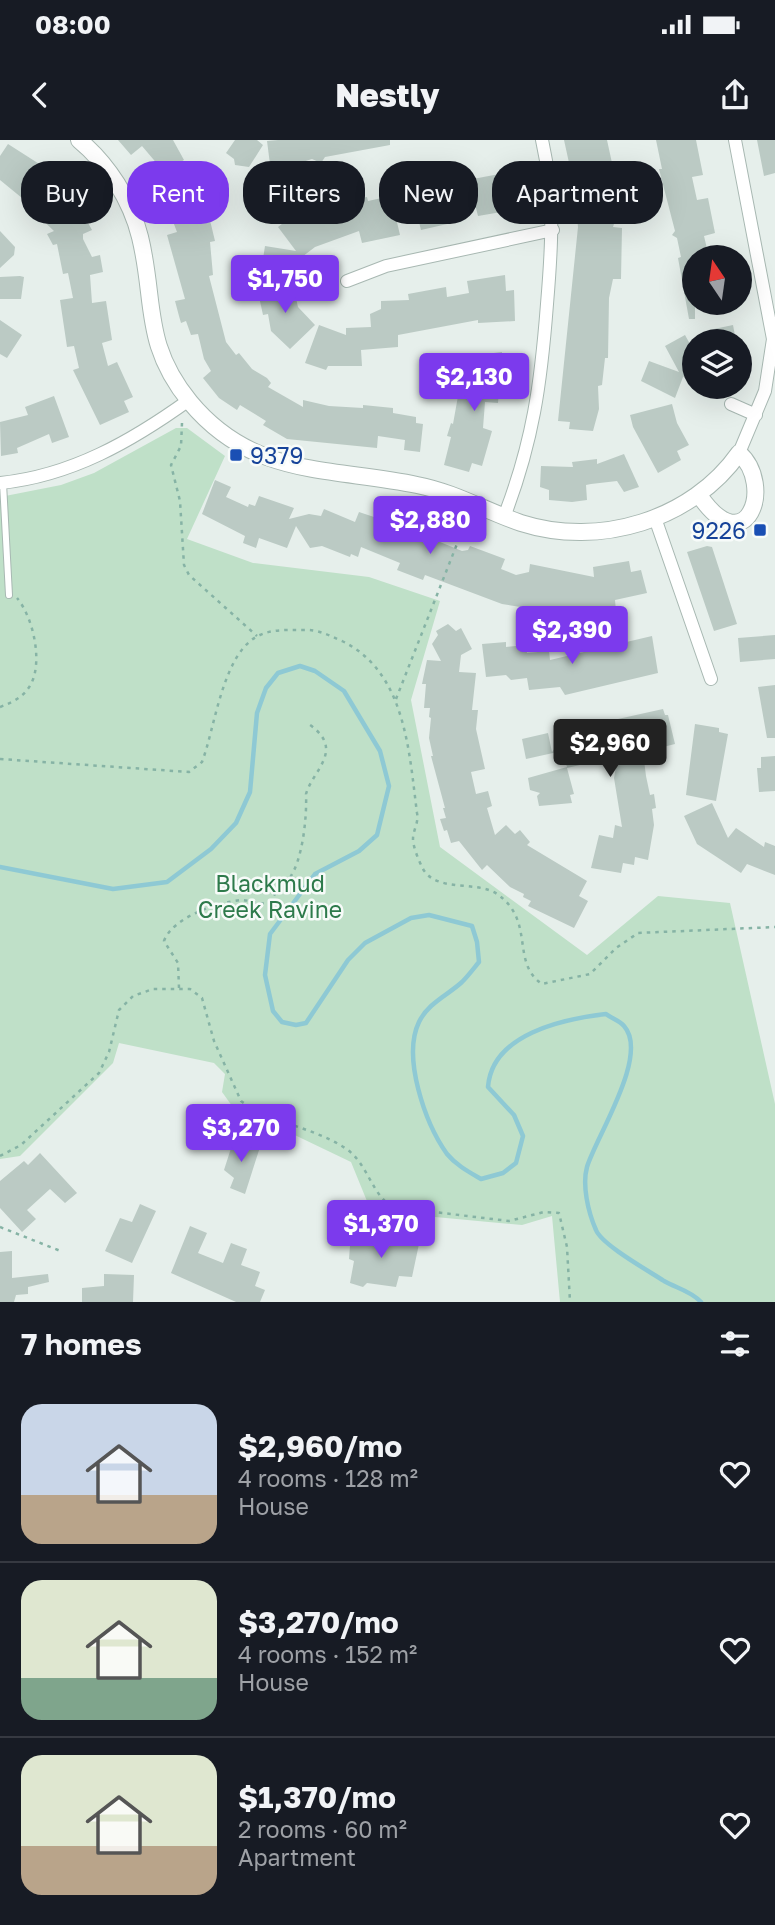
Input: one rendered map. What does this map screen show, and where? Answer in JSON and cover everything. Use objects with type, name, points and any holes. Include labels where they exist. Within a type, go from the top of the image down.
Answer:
[{"type":"street","points":[[79,140],[105,167],[131,210],[142,249],[155,335],[174,378],[189,400],[219,431],[267,458],[312,471],[415,484],[474,502],[505,517],[543,528],[574,532],[611,529],[655,518],[699,495],[739,453],[756,415],[770,372],[772,324],[735,140]]},
{"type":"street","points":[[505,517],[519,478],[537,406],[553,230],[550,179],[541,140]]},
{"type":"street","points":[[347,281],[386,266],[553,230]]},
{"type":"street","points":[[2,483],[51,473],[97,457],[145,430],[189,400]]},
{"type":"street","points":[[731,404],[756,415]]},
{"type":"street","points":[[699,495],[718,516],[742,524],[765,513],[772,487],[766,471],[753,459],[739,453]]},
{"type":"street","points":[[655,518],[711,679]]},
{"type":"lane","points":[[2,483],[9,591]]},
{"type":"path","points":[[182,423],[181,446],[171,465],[180,501],[184,565],[189,575],[257,636]]},
{"type":"path","points":[[396,699],[474,502]]},
{"type":"path","points":[[0,708],[18,700],[32,683],[37,653],[22,603],[9,591]]},
{"type":"path","points":[[0,759],[189,772],[202,762],[233,663],[244,648],[257,636],[282,630],[318,630],[363,654],[396,699],[409,746],[418,814],[413,842],[422,866],[429,876],[441,881],[490,890],[509,905],[520,920],[527,969],[542,984],[590,974],[616,948],[638,933],[775,927]]},
{"type":"path","points":[[179,988],[178,963],[163,941],[168,931],[184,920],[224,904],[240,900],[268,903],[274,898],[279,885],[289,879],[303,846],[302,826],[309,807],[306,794],[320,769],[325,751],[322,735],[310,725]]},
{"type":"path","points":[[0,1156],[21,1145],[99,1073],[109,1052],[116,1017],[125,1001],[153,989],[190,989],[202,998],[214,1041],[241,1101],[346,1149],[362,1164],[380,1198],[392,1207],[509,1221],[544,1212],[559,1213],[567,1247],[570,1302]]},
{"type":"path","points":[[0,1227],[63,1252]]},
{"type":"green space","name":"Blackmud Creek Ravine","points":[[176,428],[187,428],[225,456],[187,539],[253,563],[369,577],[440,601],[411,700],[440,847],[587,955],[658,896],[730,903],[775,1104],[775,1302],[560,1302],[552,1216],[522,1225],[371,1211],[351,1162],[255,1116],[240,1117],[222,1092],[225,1074],[214,1063],[119,1043],[113,1063],[20,1156],[0,1159],[0,497],[61,485],[94,473]]},
{"type":"building","points":[[118,140],[173,140],[184,160],[155,161],[142,146],[131,155]]},
{"type":"building","points":[[235,140],[257,140],[263,145],[253,161],[243,161],[243,166],[235,165],[234,159],[226,153]]},
{"type":"building","points":[[390,140],[390,145],[325,157],[322,161],[270,161],[267,141]]},
{"type":"building","points":[[564,140],[607,140],[612,161],[569,161]]},
{"type":"building","points":[[656,140],[696,140],[703,175],[692,177],[697,200],[708,198],[715,233],[704,236],[706,245],[682,245],[682,280],[678,258],[681,257],[677,238],[672,235],[675,231],[663,184],[663,161],[660,161]]},
{"type":"building","points":[[757,140],[775,140],[775,173],[764,176]]},
{"type":"building","points":[[8,144],[35,161],[21,161],[21,197],[0,180],[0,156]]},
{"type":"building","points":[[492,175],[492,214],[478,216],[478,178]]},
{"type":"building","points":[[365,197],[368,201],[379,199],[379,224],[397,224],[400,235],[362,243],[359,231],[315,247],[298,260],[295,278],[261,272],[265,246],[296,251],[278,227],[282,224],[365,224]]},
{"type":"building","points":[[47,224],[89,224],[92,230],[83,234],[83,239],[92,257],[100,255],[103,272],[90,275],[92,303],[106,301],[112,340],[102,343],[108,366],[117,362],[133,397],[124,401],[129,412],[100,425],[73,370],[79,368],[74,346],[67,347],[60,300],[73,298],[68,273],[63,274],[57,244],[53,245],[47,234],[54,231]]},
{"type":"building","points":[[174,224],[211,224],[215,241],[210,242],[213,275],[209,276],[226,342],[236,355],[239,353],[252,369],[267,378],[271,383],[268,387],[303,407],[303,400],[329,406],[363,408],[363,405],[393,408],[393,413],[416,417],[416,423],[423,424],[420,452],[404,450],[405,440],[378,436],[377,448],[287,439],[263,425],[266,421],[240,405],[237,410],[219,398],[203,378],[211,371],[204,359],[198,334],[191,335],[186,321],[181,323],[175,301],[185,299],[167,235],[177,232]]},
{"type":"building","points":[[420,224],[447,224],[421,230]]},
{"type":"building","points":[[578,224],[614,224],[613,227],[622,228],[621,279],[613,279],[609,298],[608,358],[605,358],[602,385],[598,386],[599,409],[593,431],[569,429],[570,422],[558,421]]},
{"type":"building","points":[[0,231],[15,247],[14,255],[0,268]]},
{"type":"building","points":[[505,275],[506,291],[514,290],[515,321],[478,323],[478,320],[398,335],[398,347],[361,350],[362,366],[328,366],[326,370],[305,363],[319,325],[346,335],[346,328],[371,327],[370,314],[381,309],[381,301],[409,300],[408,294],[446,287],[447,297],[469,293],[467,281]]},
{"type":"building","points":[[0,277],[24,277],[21,299],[0,299]]},
{"type":"building","points":[[293,285],[298,307],[315,325],[290,349],[271,331],[268,314],[263,315],[258,292]]},
{"type":"building","points":[[0,320],[22,335],[7,358],[0,354]]},
{"type":"building","points":[[733,325],[734,329],[714,329]]},
{"type":"building","points":[[682,337],[682,380],[675,398],[641,381],[649,361],[679,372],[665,346]]},
{"type":"building","points":[[502,352],[498,403],[485,402],[483,428],[492,431],[482,466],[472,463],[469,472],[444,465],[451,437],[447,436],[451,423],[453,424],[460,385],[471,386],[469,356]]},
{"type":"building","points":[[54,396],[69,437],[52,443],[49,434],[17,448],[18,453],[1,456],[0,422],[28,415],[25,407]]},
{"type":"building","points":[[672,404],[677,423],[689,445],[677,451],[681,460],[658,473],[633,427],[630,415]]},
{"type":"building","points":[[624,454],[639,487],[624,492],[617,481],[586,485],[587,500],[572,502],[549,500],[549,490],[540,487],[541,466],[573,467],[572,462],[597,459],[597,464]]},
{"type":"building","points":[[215,480],[231,487],[226,497],[248,507],[249,504],[255,506],[259,496],[294,508],[289,519],[309,514],[321,516],[324,509],[355,522],[359,512],[380,519],[382,514],[399,520],[396,528],[422,538],[427,526],[443,532],[440,542],[462,551],[468,550],[470,546],[505,559],[501,569],[516,575],[529,572],[530,564],[594,577],[593,567],[629,561],[631,572],[641,570],[647,593],[615,600],[616,611],[589,613],[567,609],[566,614],[557,613],[502,604],[425,575],[423,580],[397,570],[400,563],[361,547],[358,557],[351,554],[350,557],[322,546],[310,548],[296,526],[287,548],[259,538],[256,548],[243,543],[245,536],[202,514]]},
{"type":"building","points":[[712,547],[737,624],[714,631],[687,552]]},
{"type":"building","points":[[448,624],[456,631],[461,628],[472,649],[461,655],[459,672],[476,673],[472,710],[478,710],[476,729],[485,769],[471,772],[476,794],[488,791],[492,806],[487,808],[495,835],[506,825],[515,834],[520,830],[530,842],[527,845],[587,881],[579,896],[588,901],[574,928],[528,906],[531,901],[523,897],[524,894],[510,887],[487,865],[482,870],[459,841],[451,843],[447,830],[444,831],[440,819],[446,818],[445,808],[431,756],[430,708],[424,708],[426,684],[422,684],[427,660],[441,661],[432,644],[438,635],[436,631]]},
{"type":"building","points":[[775,635],[775,659],[740,662],[738,638]]},
{"type":"building","points":[[652,636],[658,673],[565,695],[560,687],[529,690],[527,678],[511,680],[506,675],[486,677],[482,644],[506,642],[506,647],[526,645],[527,653],[549,651],[550,660]]},
{"type":"building","points":[[775,685],[775,738],[767,738],[758,687]]},
{"type":"building","points":[[663,709],[665,715],[668,715],[675,744],[643,752],[650,795],[654,794],[656,808],[652,809],[654,825],[648,860],[635,857],[634,865],[623,863],[621,873],[591,868],[599,835],[613,838],[615,825],[622,827],[614,778],[618,756],[567,768],[574,794],[570,795],[572,803],[539,806],[537,796],[540,793],[530,790],[528,778],[567,767],[562,751],[526,759],[522,739],[548,733],[552,752],[573,729]]},
{"type":"building","points":[[695,724],[719,728],[719,732],[728,734],[716,801],[686,795]]},
{"type":"building","points":[[775,756],[775,791],[759,792],[757,768],[761,768],[761,757]]},
{"type":"building","points":[[712,803],[728,838],[736,828],[764,847],[765,842],[775,846],[775,875],[747,864],[741,873],[697,844],[684,816]]},
{"type":"building","points":[[240,1140],[260,1147],[245,1194],[230,1188],[234,1178],[224,1170],[233,1142],[238,1144]]},
{"type":"building","points":[[40,1153],[77,1193],[65,1203],[50,1189],[27,1210],[36,1219],[22,1232],[0,1208],[0,1181],[24,1161],[28,1165]]},
{"type":"building","points":[[140,1204],[156,1211],[132,1263],[105,1251],[120,1218],[132,1222]]},
{"type":"building","points":[[190,1226],[207,1233],[198,1253],[223,1263],[231,1243],[247,1249],[241,1265],[260,1272],[255,1286],[265,1290],[260,1302],[236,1302],[171,1273]]},
{"type":"building","points":[[364,1232],[419,1244],[412,1277],[399,1276],[396,1287],[367,1283],[363,1287],[350,1283],[354,1261],[349,1259],[350,1246],[354,1235],[363,1237]]},
{"type":"building","points":[[12,1251],[12,1278],[48,1274],[49,1282],[28,1287],[28,1294],[16,1295],[14,1302],[0,1302],[0,1252]]},
{"type":"building","points":[[104,1274],[134,1275],[133,1302],[82,1302],[82,1288],[104,1286]]},
{"type":"waterway","points":[[0,867],[113,889],[167,882],[211,849],[236,823],[250,792],[257,713],[266,688],[278,673],[300,666],[315,671],[344,691],[380,751],[389,786],[377,835],[359,851],[315,874],[270,934],[265,975],[273,1011],[282,1022],[296,1025],[306,1023],[348,960],[365,943],[411,918],[429,915],[472,926],[479,962],[462,982],[423,1015],[414,1036],[413,1053],[418,1090],[439,1141],[454,1162],[481,1179],[503,1173],[516,1163],[523,1136],[514,1115],[488,1087],[492,1069],[502,1054],[532,1032],[570,1020],[606,1014],[620,1023],[630,1039],[630,1056],[619,1096],[587,1167],[586,1190],[591,1215],[596,1230],[607,1243],[701,1302]]},
{"type":"place","name":"9379","points":[[236,455]]},
{"type":"place","name":"9226","points":[[760,530]]}]
